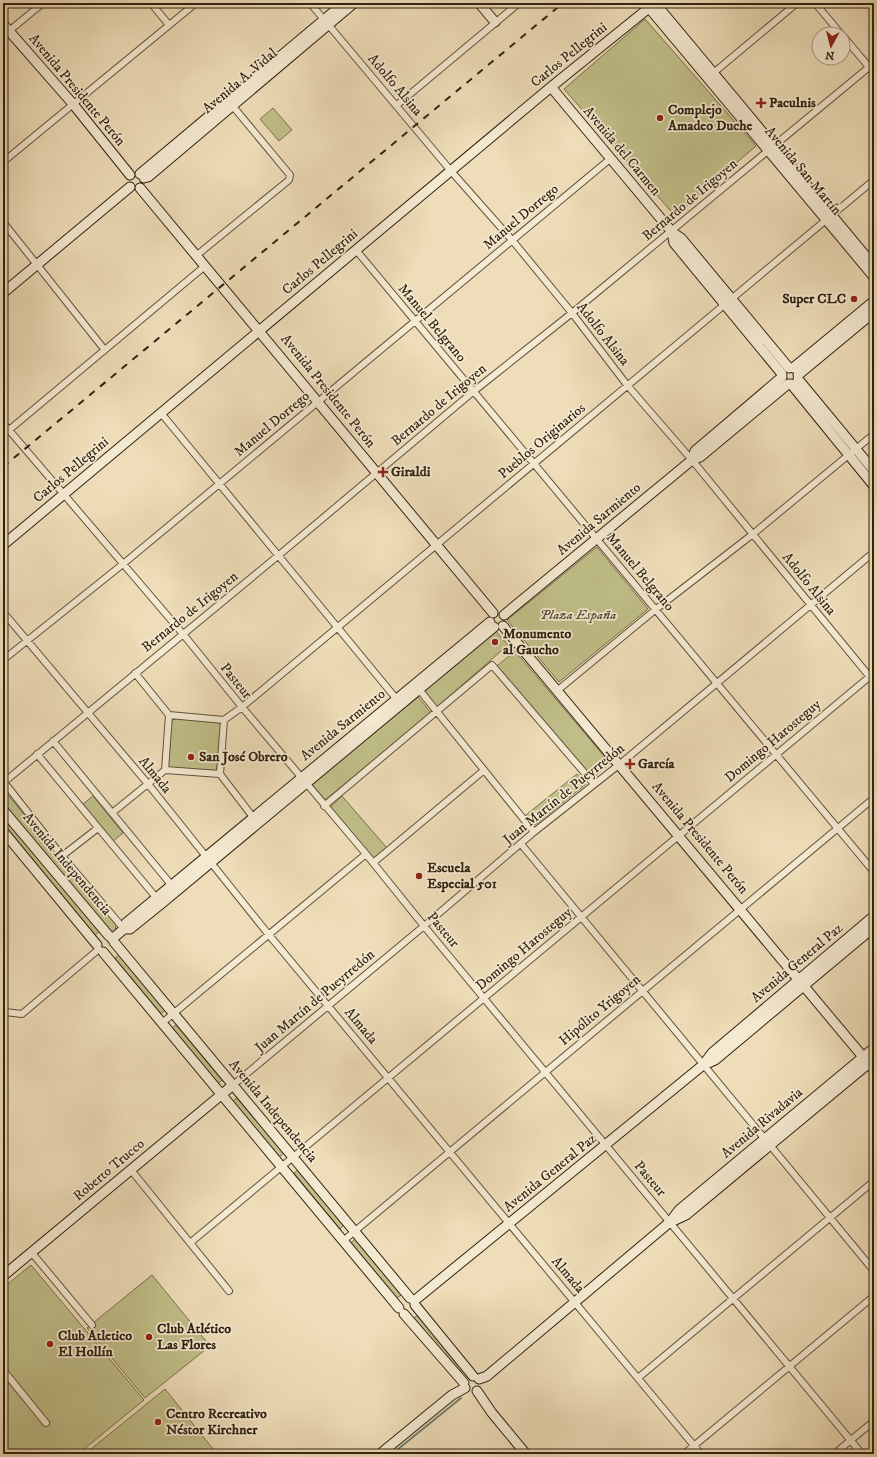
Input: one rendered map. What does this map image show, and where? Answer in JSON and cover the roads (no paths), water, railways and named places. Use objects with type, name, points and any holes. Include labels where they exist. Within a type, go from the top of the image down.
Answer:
[{"type":"main road","name":"Avenida A. Vidal","points":[[326,22],[344,3]]},
{"type":"main road","name":"Avenida A. Vidal","points":[[142,176],[148,177],[230,103],[326,22],[354,3]]},
{"type":"main road","points":[[479,3],[495,22]]},
{"type":"main road","name":"Avenida San Martín","points":[[652,4],[829,218],[874,277]]},
{"type":"main road","name":"Carlos Pellegrini","points":[[3,545],[652,4]]},
{"type":"main road","name":"Avenida Presidente Perón","points":[[5,30],[73,104],[130,175]]},
{"type":"main road","name":"Avenida del Carmen","points":[[551,87],[672,232],[674,243],[728,302],[852,452],[874,486]]},
{"type":"main road","points":[[135,173],[142,176],[143,184],[140,188],[135,189],[130,187],[128,181],[130,175],[135,173]]},
{"type":"main road","points":[[3,293],[130,187]]},
{"type":"main road","name":"Avenida Presidente Perón","points":[[140,188],[260,330],[436,544],[492,621]]},
{"type":"main road","name":"Avenida San Martín","points":[[829,218],[874,266]]},
{"type":"main road","name":"Avenida Sarmiento","points":[[790,376],[874,301]]},
{"type":"main road","name":"Avenida Sarmiento","points":[[504,615],[692,460],[695,451],[874,312]]},
{"type":"main road","name":"Avenida del Carmen","points":[[852,452],[874,471]]},
{"type":"main road","points":[[500,612],[504,615],[506,620],[500,628],[492,621],[500,612]]},
{"type":"main road","name":"Avenida Sarmiento","points":[[111,939],[124,929],[126,923],[159,901],[417,687],[492,621]]},
{"type":"main road","name":"Avenida Presidente Perón","points":[[503,626],[870,1062]]},
{"type":"main road","name":"Avenida Independencia","points":[[3,810],[476,1377]]},
{"type":"main road","name":"Avenida Independencia","points":[[3,831],[464,1386]]},
{"type":"main road","name":"Avenida General Paz","points":[[413,1301],[510,1224],[703,1065],[715,1060],[874,916]]},
{"type":"main road","name":"Avenida General Paz","points":[[802,982],[874,927]]},
{"type":"main road","points":[[102,937],[111,939],[112,949],[100,949],[98,940],[102,937]]},
{"type":"main road","name":"Avenida Rivadavia","points":[[476,1377],[487,1376],[670,1222],[680,1210],[870,1062],[874,1048]]},
{"type":"main road","name":"Roberto Trucco","points":[[3,1276],[233,1085]]},
{"type":"main road","points":[[403,1299],[413,1301],[413,1312],[402,1311],[400,1303],[403,1299]]},
{"type":"main road","points":[[380,1454],[464,1386],[467,1377],[476,1377],[480,1385],[477,1390],[470,1392],[464,1386]]},
{"type":"main road","points":[[477,1390],[492,1413],[526,1454]]},
{"type":"street","points":[[5,30],[43,3]]},
{"type":"street","points":[[151,3],[170,25]]},
{"type":"street","points":[[3,162],[196,3]]},
{"type":"street","name":"Adolfo Alsina","points":[[310,3],[512,240],[572,313],[627,385],[692,460],[810,605],[873,677]]},
{"type":"street","points":[[397,106],[519,3]]},
{"type":"street","points":[[710,75],[797,3]]},
{"type":"street","points":[[815,3],[834,26]]},
{"type":"street","points":[[851,44],[872,65],[874,73]]},
{"type":"street","name":"Bernardo de Irigoyen","points":[[3,783],[377,474],[474,391],[672,232],[872,65]]},
{"type":"street","points":[[197,255],[289,180],[290,175],[230,103]]},
{"type":"street","name":"Manuel Dorrego","points":[[3,660],[123,564],[610,159]]},
{"type":"street","name":"Pueblos Originarios","points":[[224,720],[242,707],[874,180]]},
{"type":"street","points":[[3,222],[104,350]]},
{"type":"street","name":"Manuel Belgrano","points":[[356,250],[874,872]]},
{"type":"street","points":[[9,430],[205,266]]},
{"type":"street","points":[[161,413],[399,702]]},
{"type":"street","name":"Pasteur","points":[[3,423],[183,634],[862,1454]]},
{"type":"street","points":[[558,690],[655,610],[753,534],[874,434]]},
{"type":"street","name":"Juan Martín de Pueyrredón","points":[[233,1085],[534,832],[620,764],[874,552]]},
{"type":"street","name":"Almada","points":[[3,612],[148,784],[269,935],[701,1454]]},
{"type":"street","points":[[324,806],[492,665],[594,784]]},
{"type":"street","points":[[112,813],[164,770],[169,715],[135,673]]},
{"type":"street","name":"Domingo Harosteguy","points":[[190,1243],[679,835],[873,677]]},
{"type":"street","points":[[417,687],[436,713],[534,832]]},
{"type":"street","points":[[169,715],[224,720],[220,774],[255,821]]},
{"type":"street","points":[[53,741],[174,888]]},
{"type":"street","points":[[37,754],[159,901]]},
{"type":"street","points":[[164,770],[220,774]]},
{"type":"street","points":[[372,863],[483,771]]},
{"type":"street","points":[[3,783],[124,929]]},
{"type":"street","name":"Hipólito Yrigoyen","points":[[343,1241],[449,1151],[874,798]]},
{"type":"street","points":[[62,856],[98,828]]},
{"type":"street","points":[[521,844],[874,1271]]},
{"type":"street","points":[[162,1023],[366,854]]},
{"type":"street","points":[[5,1012],[22,1014],[100,949]]},
{"type":"street","points":[[131,1170],[229,1291]]},
{"type":"street","points":[[638,1378],[874,1181]]},
{"type":"street","points":[[32,1252],[92,1325]]},
{"type":"street","points":[[684,1454],[874,1296]]},
{"type":"street","points":[[3,1370],[46,1423]]},
{"type":"street","points":[[834,1454],[874,1421]]},
{"type":"waterway","points":[[392,1454],[461,1398]]},
{"type":"railway","points":[[3,467],[563,3]]},
{"type":"place","name":"Paculnis","points":[[761,103]]},
{"type":"place","name":"Complejo Amadeo Duche","points":[[660,118]]},
{"type":"place","name":"Super CLC","points":[[854,299]]},
{"type":"place","name":"Giraldi","points":[[383,472]]},
{"type":"place","name":"Monumento al Gaucho","points":[[495,642]]},
{"type":"place","name":"San José Obrero","points":[[191,757]]},
{"type":"place","name":"García","points":[[630,764]]},
{"type":"place","name":"Escuela Especial 501","points":[[419,876]]},
{"type":"place","name":"Club Atlético Las Flores","points":[[149,1337]]},
{"type":"place","name":"Club Atletico El Hollín","points":[[50,1344]]},
{"type":"place","name":"Centro Recreativo Néstor Kirchner","points":[[158,1422]]},
{"type":"park label","name":"Plaza España","points":[[578,615]]}]
